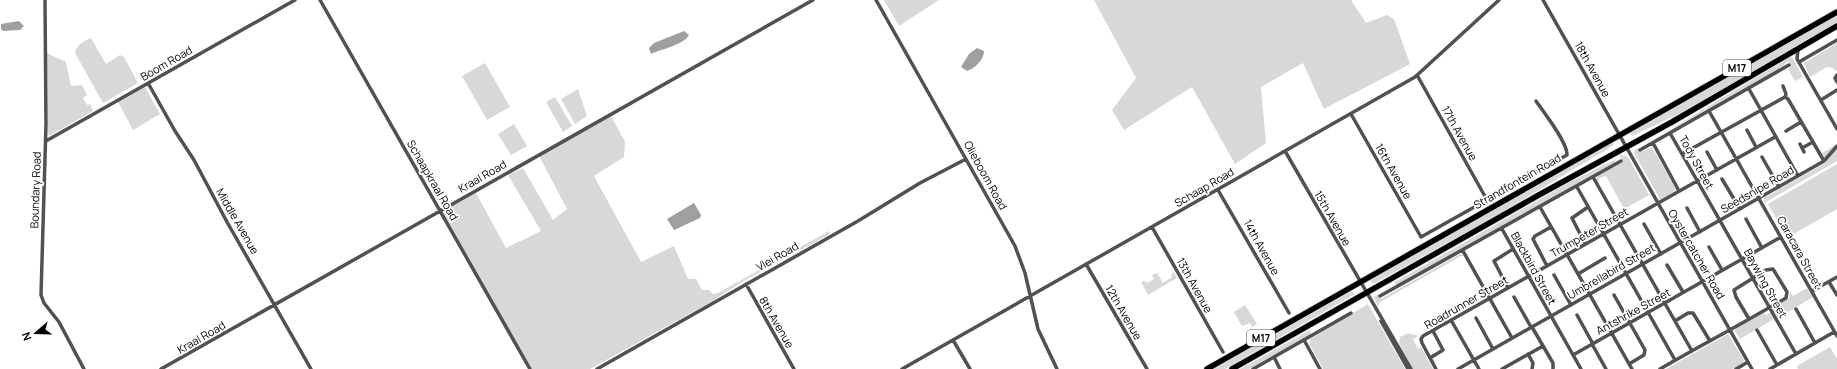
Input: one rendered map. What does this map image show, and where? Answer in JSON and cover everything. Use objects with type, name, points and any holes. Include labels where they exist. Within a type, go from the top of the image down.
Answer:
[{"type":"main road","name":"Strandfontein Road","points":[[1207,369],[1619,134],[1837,12]]},
{"type":"main road","name":"Strandfontein Road","points":[[1232,369],[1626,147],[1785,54],[1837,26]]},
{"type":"street","name":"Boundary Road","points":[[45,0],[46,141],[41,295],[44,303],[59,322],[84,369]]},
{"type":"street","name":"Boom Road","points":[[46,141],[295,0]]},
{"type":"street","name":"Schaapkraal Road","points":[[320,0],[530,369]]},
{"type":"street","name":"Kraal Road","points":[[161,369],[813,0]]},
{"type":"street","name":"Olieboom Road","points":[[876,0],[1015,246],[1025,273],[1039,332],[1057,369]]},
{"type":"street","name":"Schaap Road","points":[[902,369],[1218,190],[1417,75],[1499,0]]},
{"type":"street","name":"18th Avenue","points":[[1543,0],[1626,147]]},
{"type":"street","points":[[1798,61],[1837,40]]},
{"type":"street","points":[[1799,47],[1797,52],[1798,61],[1837,129]]},
{"type":"street","points":[[1785,54],[1798,61]]},
{"type":"street","points":[[1640,150],[1789,65]]},
{"type":"street","name":"17th Avenue","points":[[1417,75],[1488,200]]},
{"type":"street","points":[[1837,75],[1835,78],[1837,82]]},
{"type":"street","name":"Middle Avenue","points":[[148,83],[175,131],[194,160],[227,222],[311,369]]},
{"type":"street","points":[[1783,86],[1786,91],[1785,97]]},
{"type":"street","points":[[1749,89],[1798,176]]},
{"type":"street","points":[[1821,100],[1837,90]]},
{"type":"street","points":[[1682,154],[1785,97]]},
{"type":"street","points":[[1785,97],[1788,99],[1824,161]]},
{"type":"street","points":[[1488,200],[1567,154],[1565,146],[1546,114],[1536,102]]},
{"type":"street","name":"Caracara Street","points":[[1709,111],[1837,336]]},
{"type":"street","name":"16th Avenue","points":[[1351,114],[1421,237],[1488,200]]},
{"type":"street","points":[[1786,130],[1802,122]]},
{"type":"street","points":[[1747,130],[1756,147]]},
{"type":"street","name":"Tody Street","points":[[1670,133],[1720,220]]},
{"type":"street","name":"Trumpeter Street","points":[[1529,277],[1775,136]]},
{"type":"street","points":[[1802,148],[1813,142]]},
{"type":"street","points":[[1653,143],[1679,191]]},
{"type":"street","points":[[1800,144],[1804,152]]},
{"type":"street","name":"Seedsnipe Road","points":[[1680,243],[1828,159],[1837,146]]},
{"type":"street","name":"Oystercatcher Road","points":[[1626,147],[1752,369]]},
{"type":"street","name":"15th Avenue","points":[[1285,151],[1378,311]]},
{"type":"street","points":[[1707,152],[1717,170]]},
{"type":"street","points":[[1762,157],[1779,187]]},
{"type":"street","name":"Vlei Road","points":[[597,369],[876,211],[925,180],[966,159]]},
{"type":"street","points":[[1380,296],[1463,251],[1621,161]]},
{"type":"street","points":[[1593,177],[1692,351]]},
{"type":"street","points":[[1722,179],[1740,209]]},
{"type":"street","points":[[1577,187],[1675,360]]},
{"type":"street","name":"14th Avenue","points":[[1218,190],[1289,313]]},
{"type":"street","points":[[1540,207],[1632,369]]},
{"type":"street","points":[[1585,244],[1572,218],[1588,207]]},
{"type":"street","points":[[1687,208],[1700,232]]},
{"type":"street","points":[[1746,219],[1762,248]]},
{"type":"street","name":"Baywing Street","points":[[1720,220],[1796,354]]},
{"type":"street","points":[[1644,224],[1661,254]]},
{"type":"street","name":"13th Avenue","points":[[1152,227],[1223,352]]},
{"type":"street","points":[[1547,266],[1534,239],[1535,236],[1552,227]]},
{"type":"street","name":"Blackbird Street","points":[[1502,229],[1581,369]]},
{"type":"street","name":"Antshrike Street","points":[[1573,355],[1781,237]]},
{"type":"street","name":"Umbrellabird Street","points":[[1458,369],[1680,243]]},
{"type":"street","points":[[1709,247],[1722,270]]},
{"type":"street","points":[[1508,288],[1494,261],[1513,249]]},
{"type":"street","points":[[1463,251],[1512,338]]},
{"type":"street","points":[[1578,274],[1605,258]]},
{"type":"street","name":"12th Avenue","points":[[1086,264],[1147,369]]},
{"type":"street","points":[[1667,265],[1683,292]]},
{"type":"street","points":[[1660,369],[1675,360],[1730,330],[1786,298],[1787,292],[1773,269],[1769,269],[1735,288],[1734,292],[1749,319]]},
{"type":"street","points":[[1554,275],[1571,305]]},
{"type":"street","name":"Roadrunner Street","points":[[1436,369],[1421,339],[1451,320],[1529,277]]},
{"type":"street","points":[[1812,292],[1837,277]]},
{"type":"street","points":[[1829,282],[1837,295]]},
{"type":"street","name":"8th Avenue","points":[[746,284],[794,369]]},
{"type":"street","points":[[1614,295],[1646,352],[1643,356],[1629,364]]},
{"type":"street","points":[[1514,297],[1554,365],[1553,369]]},
{"type":"street","points":[[1796,309],[1815,343]]},
{"type":"street","points":[[1378,311],[1385,329],[1408,369]]},
{"type":"street","points":[[1378,311],[1411,369]]},
{"type":"street","points":[[1675,321],[1688,313],[1693,313],[1710,341]]},
{"type":"street","points":[[1253,369],[1351,314]]},
{"type":"street","points":[[1577,315],[1606,369]]},
{"type":"street","points":[[1476,318],[1493,349]]},
{"type":"street","points":[[1451,320],[1479,369]]},
{"type":"street","points":[[1757,330],[1776,365]]},
{"type":"street","points":[[1430,358],[1443,350],[1433,331]]},
{"type":"street","points":[[1770,369],[1834,332]]},
{"type":"street","points":[[953,340],[970,369]]},
{"type":"street","points":[[1304,340],[1320,369]]},
{"type":"street","points":[[1502,369],[1543,346]]},
{"type":"street","points":[[1528,354],[1533,363],[1532,369]]},
{"type":"street","points":[[1274,358],[1280,369]]},
{"type":"street","points":[[1736,369],[1748,362]]},
{"type":"shaded area","points":[[884,0],[939,0],[899,26]]},
{"type":"shaded area","points":[[1094,0],[1351,0],[1366,23],[1387,15],[1394,19],[1410,64],[1324,109],[1303,63],[1261,87],[1266,143],[1235,164],[1192,87],[1124,130],[1112,110],[1136,78]]},
{"type":"shaded area","points":[[1837,14],[1837,22],[1679,114],[1632,136],[1629,132]]},
{"type":"shaded area","points":[[19,21],[24,26],[20,30],[3,31],[1,29],[1,24]]},
{"type":"shaded area","points":[[684,31],[689,35],[682,41],[651,54],[649,48],[654,43]]},
{"type":"shaded area","points":[[91,38],[106,64],[120,55],[124,57],[138,83],[103,103],[75,53],[79,45]]},
{"type":"shaded area","points":[[1837,43],[1837,70],[1835,71],[1833,68],[1827,67],[1810,77],[1804,63]]},
{"type":"shaded area","points":[[977,48],[984,51],[984,54],[976,66],[967,71],[961,67],[969,54]]},
{"type":"shaded area","points":[[47,53],[66,62],[71,86],[82,85],[87,95],[83,98],[87,105],[90,104],[93,111],[51,135],[48,134]]},
{"type":"shaded area","points":[[1792,57],[1803,77],[1795,81],[1788,69],[1791,67],[1788,61],[1783,66],[1653,140]]},
{"type":"shaded area","points":[[485,63],[510,107],[487,120],[462,76]]},
{"type":"shaded area","points":[[145,87],[160,114],[133,130],[118,102]]},
{"type":"shaded area","points":[[578,89],[587,116],[575,124],[561,99]]},
{"type":"shaded area","points":[[555,97],[572,126],[563,132],[546,102]]},
{"type":"shaded area","points":[[611,116],[625,142],[624,157],[594,176],[641,262],[674,246],[688,279],[696,279],[702,290],[709,290],[713,294],[718,293],[829,231],[830,234],[747,279],[709,303],[590,369],[532,369],[444,214],[445,210],[476,193],[506,248],[541,231],[508,175],[523,168],[553,220],[567,209],[539,156]]},
{"type":"shaded area","points":[[514,124],[527,146],[511,155],[498,134]]},
{"type":"shaded area","points":[[1611,142],[1614,144],[1608,149],[1485,222],[1373,284],[1370,280]]},
{"type":"shaded area","points":[[1834,146],[1837,148],[1837,161],[1764,203],[1764,198],[1827,162],[1822,153]]},
{"type":"shaded area","points":[[1652,147],[1676,189],[1662,199],[1660,199],[1634,153],[1638,148],[1641,152]]},
{"type":"shaded area","points":[[1622,155],[1628,157],[1649,195],[1624,209],[1606,176],[1599,178],[1597,181],[1596,179],[1598,176],[1623,162],[1620,156]]},
{"type":"shaded area","points":[[1616,159],[1614,163],[1396,286],[1395,282],[1568,183]]},
{"type":"shaded area","points":[[1837,164],[1837,209],[1787,238],[1768,204]]},
{"type":"shaded area","points":[[694,203],[701,215],[700,218],[674,230],[667,219]]},
{"type":"shaded area","points":[[1460,254],[1464,256],[1461,256],[1382,301],[1379,303],[1378,307],[1374,297],[1378,294],[1381,299]]},
{"type":"shaded area","points":[[1174,272],[1177,278],[1148,295],[1141,282],[1145,281],[1147,283],[1154,279],[1152,275],[1157,273],[1163,283],[1172,277],[1171,274]]},
{"type":"shaded area","points":[[1807,288],[1813,297],[1778,318],[1773,309],[1774,307],[1789,298],[1790,292],[1793,296]]},
{"type":"shaded area","points":[[1352,291],[1355,294],[1225,369],[1212,369]]},
{"type":"shaded area","points":[[1368,304],[1405,369],[1323,369],[1310,345],[1310,339]]},
{"type":"shaded area","points":[[1245,305],[1257,324],[1252,327],[1250,323],[1242,326],[1234,312]]},
{"type":"shaded area","points":[[1764,313],[1766,315],[1770,313],[1774,319],[1740,339],[1735,331],[1736,328]]},
{"type":"shaded area","points":[[1310,330],[1311,334],[1249,369],[1240,369]]},
{"type":"shaded area","points":[[1408,333],[1418,336],[1413,339],[1418,349],[1421,347],[1433,369],[1413,369],[1399,343],[1400,337]]},
{"type":"shaded area","points":[[1728,334],[1744,360],[1743,363],[1732,369],[1666,369]]},
{"type":"shaded area","points":[[1830,347],[1837,359],[1837,369],[1798,369],[1797,366]]}]
